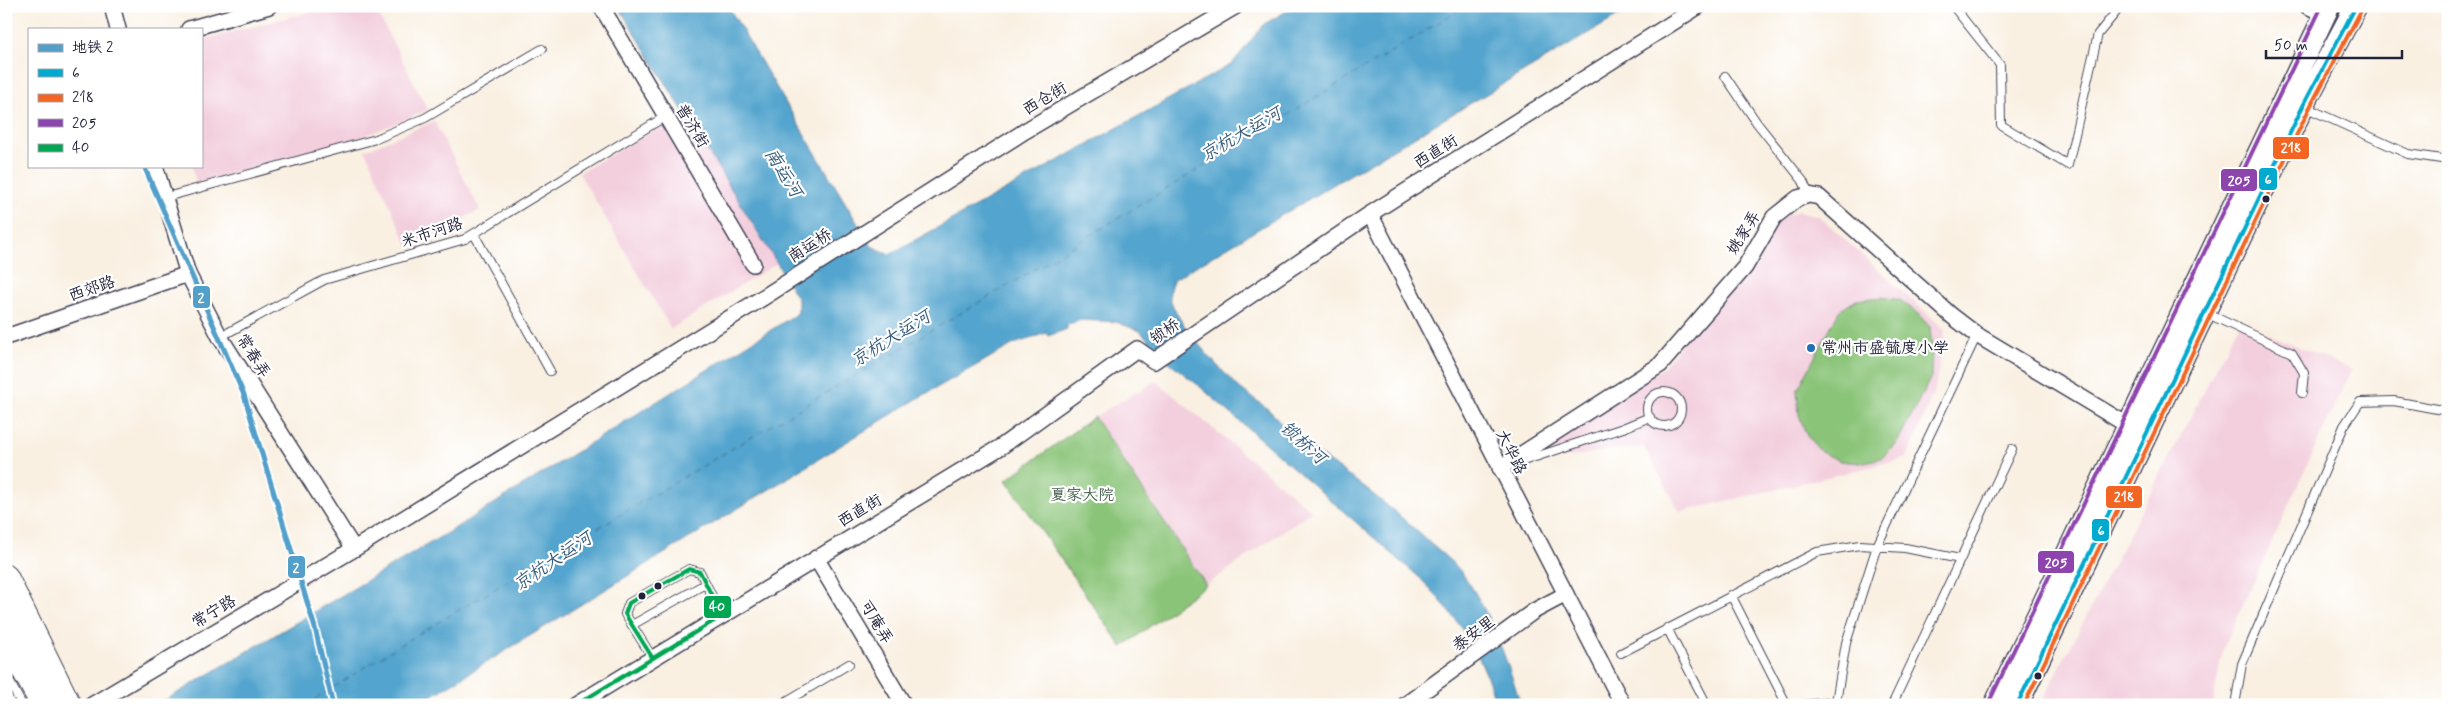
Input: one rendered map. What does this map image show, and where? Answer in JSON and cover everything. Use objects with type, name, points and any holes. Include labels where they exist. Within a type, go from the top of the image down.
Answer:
[{"type":"main road","points":[[6,576],[69,705]]},
{"type":"main road","points":[[6,624],[48,705]]},
{"type":"street","points":[[112,6],[118,28]]},
{"type":"street","points":[[191,28],[268,6]]},
{"type":"street","name":"普济街","points":[[601,6],[753,264]]},
{"type":"street","name":"西仓街","points":[[875,225],[1025,131],[1236,6]]},
{"type":"street","name":"西直街","points":[[1194,333],[1370,214],[1699,6]]},
{"type":"street","points":[[2016,705],[2206,313],[2303,106],[2356,6]]},
{"type":"street","points":[[1994,705],[2129,426],[2320,9]]},
{"type":"street","name":"常春弄","points":[[156,168],[163,198],[188,274],[220,337],[354,549]]},
{"type":"street","points":[[1809,195],[1820,197],[1952,316],[1978,335],[2129,426]]},
{"type":"street","name":"姚家弄","points":[[1500,468],[1660,365],[1745,267],[1774,217],[1798,198],[1809,195]]},
{"type":"street","name":"大华路","points":[[1370,214],[1623,705]]},
{"type":"street","name":"南运桥","points":[[354,549],[764,297],[875,225]]},
{"type":"street","name":"西郊路","points":[[6,337],[188,274]]},
{"type":"street","name":"锁桥","points":[[1154,361],[1194,333]]},
{"type":"street","name":"西直街","points":[[576,705],[652,657],[1002,446],[1137,349],[1154,361]]},
{"type":"street","name":"常宁路","points":[[92,705],[354,549]]},
{"type":"street","name":"可庵弄","points":[[816,558],[904,705]]},
{"type":"street","name":"泰安里","points":[[1405,705],[1534,611],[1566,594]]},
{"type":"lane","points":[[1953,6],[2000,64],[2001,125],[2068,165],[2098,34],[2121,6]]},
{"type":"lane","points":[[163,198],[376,139],[425,118],[542,49]]},
{"type":"lane","points":[[1725,76],[1757,123],[1803,181],[1809,195]]},
{"type":"lane","points":[[2303,106],[2408,154],[2448,160]]},
{"type":"lane","name":"米市河路","points":[[220,337],[324,280],[465,239],[666,116]]},
{"type":"lane","points":[[474,234],[550,370]]},
{"type":"lane","points":[[2206,313],[2292,354],[2304,372],[2302,393]]},
{"type":"lane","points":[[1836,702],[1846,643],[1877,546],[1978,335]]},
{"type":"lane","points":[[1666,392],[1676,397],[1680,402],[1679,418],[1670,425],[1660,426],[1650,417],[1648,403],[1656,395],[1666,392]]},
{"type":"lane","points":[[2235,705],[2242,664],[2344,426],[2360,402],[2394,401],[2448,411]]},
{"type":"lane","points":[[1500,468],[1623,428],[1650,417]]},
{"type":"lane","points":[[1892,705],[2012,449]]},
{"type":"lane","points":[[1621,653],[1817,552],[1860,545],[1905,548],[1960,559]]},
{"type":"lane","points":[[652,657],[625,614],[629,603],[689,569],[700,572],[722,616]]},
{"type":"lane","points":[[632,624],[705,584]]},
{"type":"lane","points":[[1731,595],[1787,705]]},
{"type":"lane","points":[[1667,628],[1707,705]]},
{"type":"lane","points":[[6,654],[34,705]]},
{"type":"lane","points":[[780,705],[849,664]]},
{"type":"lane","points":[[6,675],[22,705]]},
{"type":"lane","points":[[1799,705],[1836,702],[1845,705]]},
{"type":"shaded area","points":[[333,6],[374,6],[428,110],[360,138],[196,183],[192,168],[202,168],[202,40]]},
{"type":"shaded area","points":[[684,113],[777,263],[671,329],[579,173]]},
{"type":"shaded area","points":[[434,121],[480,210],[408,246],[365,150]]},
{"type":"shaded area","name":"常州市盛毓度小学","points":[[1798,211],[1819,216],[1945,330],[1935,389],[1907,458],[1680,512],[1643,446],[1545,460],[1540,452],[1664,367],[1774,221]]},
{"type":"shaded area","points":[[2240,322],[2351,369],[2222,651],[2213,705],[2040,705]]},
{"type":"shaded area","points":[[1156,381],[1312,511],[1206,585],[1094,417]]},
{"type":"green space","points":[[1882,297],[1900,300],[1916,312],[1930,327],[1932,350],[1931,377],[1897,443],[1882,458],[1860,463],[1840,461],[1821,452],[1807,436],[1799,415],[1797,391],[1839,311],[1856,300]]},
{"type":"green space","name":"夏家大院","points":[[1094,417],[1206,585],[1122,647],[1006,480]]},
{"type":"water","points":[[618,6],[728,6],[871,246],[890,254],[1232,64],[1264,24],[1296,6],[1635,6],[1174,279],[1170,290],[1173,307],[1189,332],[1240,388],[1270,411],[1284,429],[1378,498],[1414,528],[1462,573],[1481,603],[1504,653],[1521,705],[1496,705],[1484,668],[1467,636],[1446,607],[1420,578],[1168,361],[1140,331],[1116,322],[1081,320],[1067,325],[1067,329],[1048,336],[1046,333],[1014,344],[915,400],[417,705],[157,705],[452,530],[798,313],[798,300],[777,263]]},
{"type":"ferry route","points":[[306,705],[395,648],[1012,283],[1466,6]]},
{"type":"metro line","name":"2","points":[[145,168],[244,395],[315,628],[333,705]]},
{"type":"transit line","name":"205","points":[[1989,702],[2322,6]]},
{"type":"transit line","name":"6","points":[[2017,705],[2303,106],[2356,6]]},
{"type":"transit line","name":"218","points":[[2024,705],[2309,109],[2362,9]]},
{"type":"transit line","name":"40","points":[[576,705],[722,616],[700,572],[689,569],[629,603],[625,614],[652,657]]},
{"type":"place","name":"常州市盛毓度小学","points":[[1811,348]]},
{"type":"water label","name":"京杭大运河","points":[[1241,135]]},
{"type":"water label","name":"南运河","points":[[783,173]]},
{"type":"water label","name":"京杭大运河","points":[[891,339]]},
{"type":"water label","name":"锁桥河","points":[[1303,443]]},
{"type":"water label","name":"京杭大运河","points":[[553,562]]}]
